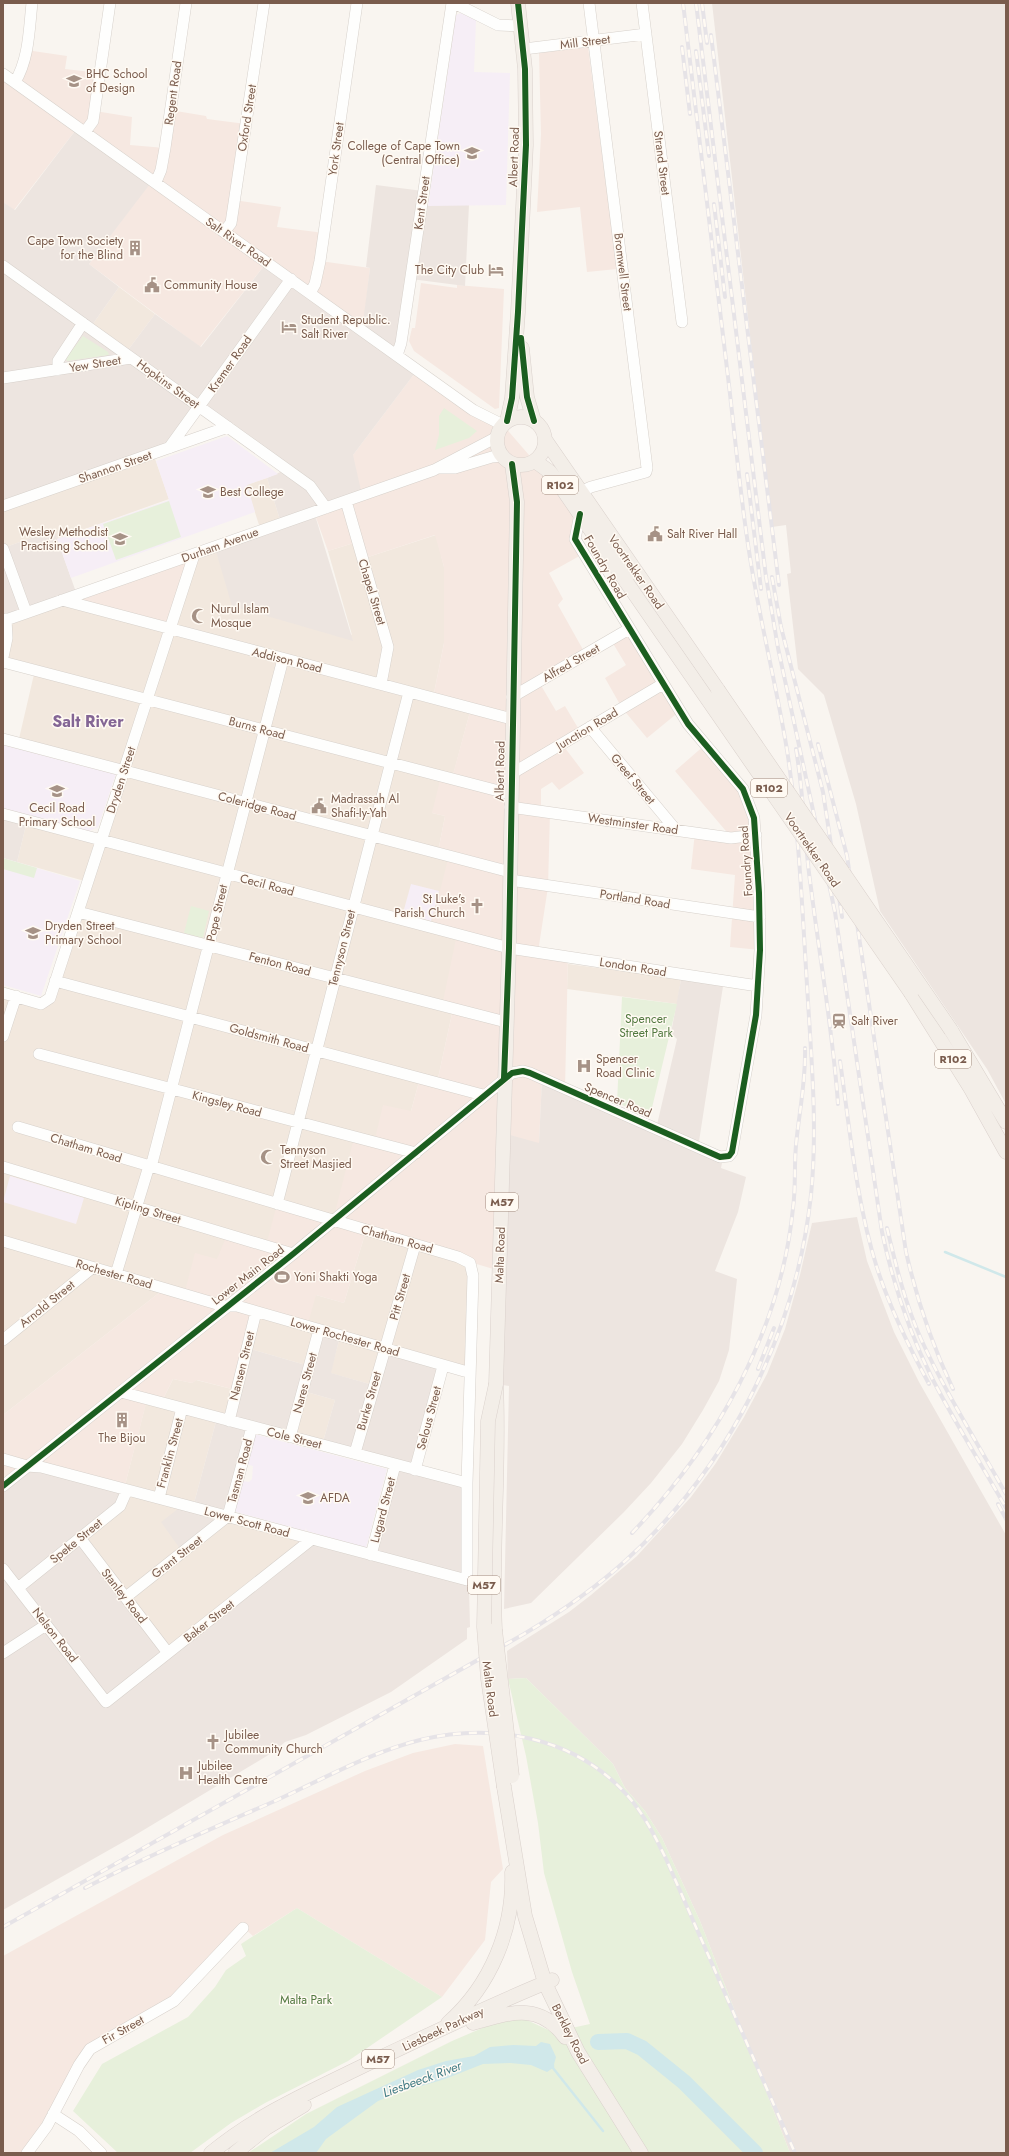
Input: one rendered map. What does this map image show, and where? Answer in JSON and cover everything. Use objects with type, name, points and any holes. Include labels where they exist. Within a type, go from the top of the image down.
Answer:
[{"type":"main road","name":"Albert Road","points":[[501,429],[512,398],[518,312],[526,145],[524,49],[518,3]]},
{"type":"main road","name":"Albert Road","points":[[518,312],[527,397],[534,421]]},
{"type":"main road","points":[[501,429],[521,417],[534,421]]},
{"type":"main road","name":"R102","points":[[531,463],[541,456],[546,441],[544,432],[534,421]]},
{"type":"main road","name":"R102","points":[[501,429],[498,447],[507,460]]},
{"type":"main road","name":"Voortrekker Road","points":[[546,441],[580,492],[646,584],[951,1030],[1006,1122]]},
{"type":"main road","name":"Albert Road","points":[[504,1078],[509,948],[510,800],[517,502],[507,460]]},
{"type":"main road","points":[[507,460],[531,463]]},
{"type":"main road","name":"Albert Road","points":[[517,502],[531,463]]},
{"type":"main road","name":"Voortrekker Road","points":[[531,463],[550,472],[936,1030],[1006,1152]]},
{"type":"main road","name":"Malta Road","points":[[504,1078],[496,1384],[498,1420],[494,1594],[496,1647],[508,1781],[526,1882],[550,1985]]},
{"type":"main road","name":"Malta Road","points":[[508,1781],[508,1814],[525,1916],[550,1985]]},
{"type":"main road","points":[[438,2031],[464,2008],[479,1990],[492,1967],[501,1944],[507,1922],[512,1878],[508,1814]]},
{"type":"main road","name":"Liesbeek Parkway","points":[[235,2153],[287,2114],[406,2052],[470,2024],[550,1985]]},
{"type":"main road","name":"Liesbeek Parkway","points":[[211,2153],[243,2128],[278,2108],[438,2031],[550,1985]]},
{"type":"main road","name":"Berkley Road","points":[[550,1985],[578,2052],[641,2153]]},
{"type":"main road","name":"Berkley Road","points":[[550,1985],[594,2078]]},
{"type":"main road","points":[[470,2024],[513,2012],[532,2014],[554,2024],[578,2052]]},
{"type":"street","points":[[15,82],[21,71],[26,50],[32,3]]},
{"type":"street","points":[[85,132],[93,121],[110,3]]},
{"type":"street","name":"Regent Road","points":[[156,182],[161,170],[165,148],[186,3]]},
{"type":"street","name":"Oxford Street","points":[[224,232],[231,223],[264,3]]},
{"type":"street","name":"York Street","points":[[310,293],[315,284],[320,261],[357,3]]},
{"type":"street","points":[[453,3],[498,25],[521,26]]},
{"type":"street","name":"Kent Street","points":[[397,355],[401,344],[453,3]]},
{"type":"street","name":"Bromwell Street","points":[[580,492],[591,487],[646,472],[648,468],[589,3]]},
{"type":"street","name":"Strand Street","points":[[642,3],[682,322]]},
{"type":"street","name":"Mill Street","points":[[524,49],[646,34]]},
{"type":"street","name":"Salt River Road","points":[[3,74],[397,355],[473,410],[480,419],[501,429]]},
{"type":"street","name":"Hopkins Street","points":[[3,266],[310,486],[326,508]]},
{"type":"street","name":"Kremer Road","points":[[169,448],[291,279]]},
{"type":"street","name":"Yew Street","points":[[58,370],[58,362],[83,323]]},
{"type":"street","name":"Yew Street","points":[[3,378],[131,358]]},
{"type":"street","name":"Shannon Street","points":[[3,506],[228,427]]},
{"type":"street","name":"Durham Avenue","points":[[4,620],[194,555],[437,468],[501,429]]},
{"type":"street","name":"Durham Avenue","points":[[437,468],[455,468],[492,457],[507,460]]},
{"type":"street","name":"Chapel Street","points":[[346,501],[388,647],[381,684]]},
{"type":"street","name":"Foundry Road","points":[[580,514],[575,539],[688,724],[743,789],[754,818],[760,917],[756,1016],[732,1152],[729,1156],[723,1158]]},
{"type":"street","points":[[3,549],[26,612]]},
{"type":"street","name":"Dryden Street","points":[[16,996],[38,1003],[44,1003],[50,998],[194,555]]},
{"type":"street","name":"Addison Road","points":[[62,600],[169,630],[512,719]]},
{"type":"street","points":[[3,657],[7,638],[4,620]]},
{"type":"street","name":"Alfred Street","points":[[512,697],[629,629]]},
{"type":"street","name":"Pope Street","points":[[116,1274],[150,1166],[172,1089],[283,659]]},
{"type":"street","name":"Burns Road","points":[[3,662],[390,763],[510,800]]},
{"type":"street","name":"Junction Road","points":[[511,774],[663,684]]},
{"type":"street","name":"Tennyson Street","points":[[277,1204],[352,907],[409,692]]},
{"type":"street","name":"Greef Street","points":[[590,727],[676,830]]},
{"type":"street","name":"Coleridge Road","points":[[3,739],[371,835],[510,876]]},
{"type":"street","name":"Westminster Road","points":[[510,800],[676,830],[731,838],[756,835]]},
{"type":"street","name":"Cecil Road","points":[[3,814],[509,948]]},
{"type":"street","name":"Portland Road","points":[[510,876],[760,917]]},
{"type":"street","name":"Fenton Road","points":[[78,912],[506,1022]]},
{"type":"street","name":"London Road","points":[[509,948],[758,986]]},
{"type":"street","name":"Goldsmith Road","points":[[55,981],[483,1095]]},
{"type":"street","points":[[3,992],[16,996],[3,1036]]},
{"type":"street","name":"Kingsley Road","points":[[39,1054],[416,1153]]},
{"type":"street","name":"Spencer Road","points":[[504,1078],[517,1071],[530,1073],[723,1158]]},
{"type":"street","name":"Lower Main Road","points":[[3,1486],[333,1221],[504,1078]]},
{"type":"street","name":"Chatham Road","points":[[18,1127],[464,1259],[470,1263],[472,1269],[467,1483],[467,1580]]},
{"type":"street","name":"Kipling Street","points":[[3,1167],[292,1254]]},
{"type":"street","name":"Rochester Road","points":[[3,1241],[226,1306]]},
{"type":"street","name":"Pitt Street","points":[[385,1349],[415,1245]]},
{"type":"street","name":"Arnold Street","points":[[3,1340],[92,1268]]},
{"type":"street","name":"Lower Rochester Road","points":[[226,1306],[237,1306],[464,1371]]},
{"type":"street","name":"Nansen Street","points":[[229,1421],[256,1312]]},
{"type":"street","name":"Nares Street","points":[[290,1437],[319,1330]]},
{"type":"street","name":"Burke Street","points":[[355,1454],[385,1349]]},
{"type":"street","name":"Selous Street","points":[[415,1470],[443,1366]]},
{"type":"street","name":"Cole Street","points":[[121,1392],[467,1483]]},
{"type":"street","name":"Franklin Street","points":[[159,1498],[182,1408]]},
{"type":"street","name":"Tasman Road","points":[[228,1516],[252,1427]]},
{"type":"street","name":"Lower Scott Road","points":[[3,1459],[27,1466],[41,1467],[467,1580]]},
{"type":"street","name":"Lugard Street","points":[[371,1555],[395,1465]]},
{"type":"street","name":"Speke Street","points":[[18,1588],[120,1506],[127,1490]]},
{"type":"street","name":"Grant Street","points":[[126,1598],[228,1516]]},
{"type":"street","name":"Stanley Road","points":[[80,1538],[168,1653]]},
{"type":"street","name":"Baker Street","points":[[106,1702],[312,1539]]},
{"type":"street","name":"Nelson Road","points":[[3,1569],[106,1702]]},
{"type":"street","points":[[3,1654],[46,1625]]},
{"type":"street","name":"Fir Street","points":[[27,2153],[37,2141],[53,2114],[84,2056],[90,2050],[174,2001],[243,1928]]},
{"type":"street","points":[[53,2114],[75,2128],[101,2153]]},
{"type":"shaded area","points":[[712,3],[1006,3],[1006,1104],[987,1069],[880,911],[856,804],[824,695],[798,669],[787,574],[791,573],[786,525],[772,527]]},
{"type":"shaded area","name":"College of Cape Town (Central Office)","points":[[461,13],[476,20],[474,72],[510,73],[506,205],[428,206],[456,15]]},
{"type":"shaded area","points":[[588,47],[617,269],[587,272],[580,207],[537,212],[541,134],[539,53]]},
{"type":"shaded area","points":[[26,50],[67,56],[65,69],[100,73],[95,111],[132,117],[130,145],[165,148],[170,110],[206,116],[207,119],[246,124],[234,200],[281,207],[277,227],[324,233],[320,261],[370,268],[363,330],[267,262],[200,347],[89,264],[152,180],[78,127],[14,210],[3,202],[3,74],[15,82]]},
{"type":"shaded area","points":[[78,127],[153,180],[89,264],[119,287],[90,328],[125,354],[155,314],[201,347],[267,262],[362,330],[370,268],[366,267],[376,185],[423,191],[422,205],[469,205],[465,286],[411,279],[397,355],[418,369],[353,455],[362,495],[314,512],[353,641],[232,606],[215,548],[281,523],[267,478],[287,469],[199,407],[169,448],[3,506],[3,202],[15,210]]},
{"type":"shaded area","points":[[421,283],[457,288],[457,285],[504,289],[499,408],[495,409],[414,351],[409,341],[412,328],[415,328]]},
{"type":"shaded area","points":[[119,287],[155,314],[125,354],[90,328]]},
{"type":"shaded area","points":[[418,369],[503,425],[580,514],[575,539],[583,554],[549,573],[563,599],[558,605],[586,655],[539,682],[556,711],[565,706],[581,733],[562,744],[584,773],[559,790],[552,782],[541,789],[541,811],[550,812],[548,887],[538,952],[568,957],[565,1089],[542,1079],[539,1143],[500,1271],[366,1231],[344,1303],[316,1295],[307,1327],[256,1312],[236,1390],[197,1380],[192,1383],[173,1379],[161,1403],[147,1400],[124,1489],[3,1486],[3,1415],[164,1289],[184,1295],[195,1253],[217,1259],[227,1235],[266,1246],[277,1204],[333,1220],[354,1138],[374,1143],[383,1105],[411,1111],[420,1078],[437,1083],[453,1009],[442,1006],[457,934],[431,927],[449,855],[438,852],[445,816],[432,813],[441,776],[452,778],[471,708],[433,698],[444,643],[444,567],[435,535],[362,559],[357,542],[328,551],[314,512],[353,455]]},
{"type":"shaded area","points":[[227,436],[278,474],[247,485],[255,512],[71,578],[57,539],[169,500],[156,461]]},
{"type":"shaded area","points":[[153,453],[169,499],[57,539],[54,530],[3,548],[3,506]]},
{"type":"shaded area","points":[[267,478],[281,523],[261,531],[246,485]]},
{"type":"shaded area","points":[[54,530],[77,595],[3,621],[3,548]]},
{"type":"shaded area","points":[[436,535],[444,567],[444,643],[433,698],[471,708],[452,779],[432,813],[445,816],[438,852],[449,855],[457,934],[453,1009],[437,1083],[420,1078],[411,1111],[374,1143],[333,1221],[266,1246],[217,1259],[184,1295],[164,1289],[3,1415],[3,993],[44,1003],[88,882],[17,862],[27,821],[101,841],[124,771],[18,743],[35,670],[3,662],[3,621],[215,548],[352,635],[328,551],[357,542],[362,559]]},
{"type":"shaded area","points":[[194,555],[169,630],[62,600]]},
{"type":"shaded area","points":[[629,629],[680,711],[647,738],[622,708],[605,678],[626,665],[611,640]]},
{"type":"shaded area","points":[[706,744],[749,803],[760,950],[730,947],[735,875],[691,869],[695,832],[731,837],[675,771]]},
{"type":"shaded area","name":"Cecil Road Primary School","points":[[3,745],[116,774],[98,827],[89,831],[3,809]]},
{"type":"shaded area","points":[[3,814],[27,821],[17,862],[3,858]]},
{"type":"shaded area","name":"Dryden Street Primary School","points":[[3,858],[80,881],[41,996],[3,985]]},
{"type":"shaded area","points":[[411,884],[439,891],[431,921],[403,913]]},
{"type":"shaded area","points":[[568,964],[681,979],[677,1004],[567,989]]},
{"type":"shaded area","points":[[682,974],[724,980],[698,1148],[723,1158],[721,1168],[746,1177],[738,1212],[715,1271],[737,1279],[729,1350],[719,1381],[703,1410],[682,1444],[651,1483],[624,1512],[531,1603],[504,1609],[509,1386],[496,1384],[503,1133],[539,1143],[542,1079],[656,1129],[677,1039],[671,1033]]},
{"type":"shaded area","points":[[10,1176],[84,1198],[76,1224],[3,1202]]},
{"type":"shaded area","points":[[857,1217],[867,1261],[894,1332],[919,1382],[1006,1535],[1006,2153],[790,2153],[700,1921],[662,1838],[645,1811],[625,1788],[613,1764],[526,1678],[508,1679],[507,1651],[569,1612],[591,1595],[637,1556],[691,1497],[716,1463],[744,1417],[767,1374],[785,1329],[800,1275],[812,1223]]},
{"type":"shaded area","points":[[366,1231],[470,1263],[470,1372],[443,1366],[373,1385],[330,1373],[340,1337],[309,1366],[247,1348],[256,1312],[316,1295],[344,1303]]},
{"type":"shaded area","points":[[319,1330],[340,1336],[331,1373],[373,1385],[385,1349],[443,1366],[415,1470],[467,1483],[467,1587],[469,1587],[470,1627],[467,1628],[467,1639],[391,1692],[306,1735],[285,1742],[275,1751],[132,1837],[3,1910],[3,1486],[27,1466],[127,1490],[125,1497],[80,1538],[168,1653],[312,1539],[371,1555],[395,1465],[322,1445],[335,1400],[303,1391],[290,1437],[252,1427],[228,1516],[183,1553],[161,1522],[183,1505],[193,1507],[217,1418],[229,1421],[247,1348],[309,1366]]},
{"type":"shaded area","points":[[173,1379],[192,1383],[196,1380],[236,1390],[229,1421],[217,1418],[193,1507],[312,1539],[168,1653],[80,1538],[124,1489],[147,1399],[161,1403]]},
{"type":"shaded area","points":[[303,1391],[335,1400],[322,1445],[290,1437]]},
{"type":"shaded area","name":"AFDA","points":[[254,1434],[387,1469],[366,1548],[307,1531],[306,1528],[305,1531],[233,1511],[241,1484],[243,1484],[243,1481],[249,1482],[252,1479],[253,1466],[246,1464]]},
{"type":"shaded area","points":[[455,1744],[483,1746],[503,1869],[491,1882],[485,1940],[442,1997],[297,1908],[253,1936],[244,1928],[183,1993],[97,2044],[27,2153],[3,2153],[3,1956],[223,1835],[365,1771],[413,1753]]},
{"type":"green space","points":[[83,336],[108,352],[109,355],[67,361],[66,358]]},
{"type":"green space","points":[[444,408],[477,431],[469,438],[435,450],[439,435],[439,416]]},
{"type":"green space","points":[[169,501],[181,537],[116,560],[103,524]]},
{"type":"green space","points":[[3,858],[37,868],[34,878],[3,869]]},
{"type":"green space","points":[[191,906],[209,911],[203,938],[184,933]]},
{"type":"green space","name":"Spencer Street Park","points":[[622,997],[677,1004],[650,1116],[617,1103]]},
{"type":"green space","points":[[526,1678],[613,1764],[625,1788],[645,1811],[662,1838],[700,1921],[790,2153],[248,2153],[306,2114],[452,2041],[487,2026],[520,2017],[553,2032],[590,2024],[572,1972],[544,1873],[538,1823],[526,1756],[508,1679]]},
{"type":"green space","name":"Malta Park","points":[[297,1908],[442,1997],[348,2061],[265,2103],[231,2123],[190,2153],[118,2153],[73,2111],[102,2064],[188,2017],[215,1987],[226,1970],[246,1956],[241,1944]]},
{"type":"water","points":[[541,2042],[550,2044],[556,2057],[553,2068],[547,2072],[531,2065],[510,2063],[483,2064],[445,2079],[398,2093],[378,2101],[326,2139],[316,2153],[270,2153],[314,2127],[337,2107],[418,2070],[446,2061],[474,2056],[490,2047],[513,2045],[536,2046]]},
{"type":"waterway","points":[[945,1252],[1006,1277]]},
{"type":"waterway","name":"Liesbeeck River","points":[[598,2042],[627,2041],[642,2048],[684,2082],[755,2153]]},
{"type":"waterway","points":[[553,2065],[553,2068],[603,2131]]},
{"type":"railway","points":[[3,1927],[524,1634],[588,1592],[624,1562],[661,1525],[695,1485],[725,1442],[751,1396],[773,1348],[790,1298],[803,1247],[811,1195],[813,1169],[814,1117],[812,1064],[802,896],[787,750],[753,576],[743,508],[683,3]]},
{"type":"railway","points":[[696,3],[766,577],[778,648],[835,912],[882,1232],[902,1307],[924,1361],[950,1411],[1006,1508]]},
{"type":"railway","points":[[702,3],[707,43]]},
{"type":"railway","points":[[711,35],[779,585]]},
{"type":"railway","points":[[682,47],[690,114]]},
{"type":"railway","points":[[696,51],[709,156]]},
{"type":"railway","points":[[714,204],[725,297]]},
{"type":"railway","points":[[747,474],[761,589]]},
{"type":"railway","points":[[772,577],[781,627],[823,792],[842,917]]},
{"type":"railway","points":[[818,744],[847,856],[906,1252],[926,1322],[938,1356],[953,1389]]},
{"type":"railway","points":[[796,749],[801,784],[809,870],[830,1023],[838,1104]]},
{"type":"railway","points":[[632,1533],[663,1499],[717,1424],[740,1384],[759,1342],[775,1298],[786,1254],[793,1208],[796,1145],[803,1085],[805,1048]]},
{"type":"railway","points":[[840,1061],[854,1165],[870,1243],[882,1283],[894,1313],[929,1384]]},
{"type":"railway","points":[[887,1228],[897,1270],[921,1339],[951,1398],[1006,1494]]},
{"type":"railway","points":[[758,1369],[774,1328]]},
{"type":"railway","points":[[998,1504],[1006,1519]]},
{"type":"railway","points":[[85,1888],[155,1854],[275,1801],[346,1767],[402,1745],[448,1735],[476,1733],[504,1734],[532,1739],[558,1747],[583,1759],[606,1775],[627,1795],[649,1826],[667,1861],[795,2153]]},
{"type":"cycle path","points":[[507,421],[512,398],[518,312],[526,145],[525,69],[518,3]]},
{"type":"cycle path","points":[[521,338],[527,397],[534,421]]},
{"type":"cycle path","points":[[504,1078],[509,948],[517,502],[512,464]]},
{"type":"cycle path","points":[[3,1486],[293,1254],[512,1073],[523,1071],[530,1073],[720,1157],[729,1156],[732,1152],[756,1015],[760,950],[759,893],[754,818],[743,789],[688,724],[575,539],[580,514]]},
{"type":"place","name":"BHC School of Design","points":[[74,81]]},
{"type":"place","name":"College of Cape Town (Central Office)","points":[[472,153]]},
{"type":"place","name":"Cape Town Society for the Blind","points":[[135,248]]},
{"type":"place","name":"The City Club","points":[[496,270]]},
{"type":"place","name":"Community House","points":[[152,285]]},
{"type":"place","name":"Student Republic. Salt River","points":[[289,327]]},
{"type":"place","name":"Best College","points":[[208,492]]},
{"type":"place","name":"Salt River Hall","points":[[655,534]]},
{"type":"place","name":"Wesley Methodist Practising School","points":[[120,539]]},
{"type":"place","name":"Nurul Islam Mosque","points":[[199,616]]},
{"type":"place","name":"Cecil Road Primary School","points":[[57,791]]},
{"type":"place","name":"Madrassah Al Shafi-Iy-Yah","points":[[319,806]]},
{"type":"place","name":"St Luke's Parish Church","points":[[477,906]]},
{"type":"place","name":"Dryden Street Primary School","points":[[33,933]]},
{"type":"place","name":"Salt River","points":[[839,1021]]},
{"type":"place","name":"Spencer Road Clinic","points":[[584,1066]]},
{"type":"place","name":"Tennyson Street Masjied","points":[[268,1157]]},
{"type":"place","name":"Yoni Shakti Yoga","points":[[282,1277]]},
{"type":"place","name":"The Bijou","points":[[122,1420]]},
{"type":"place","name":"AFDA","points":[[308,1498]]},
{"type":"place","name":"Jubilee Community Church","points":[[213,1742]]},
{"type":"place","name":"Jubilee Health Centre","points":[[186,1773]]},
{"type":"district","name":"Salt River","points":[[88,721]]}]
